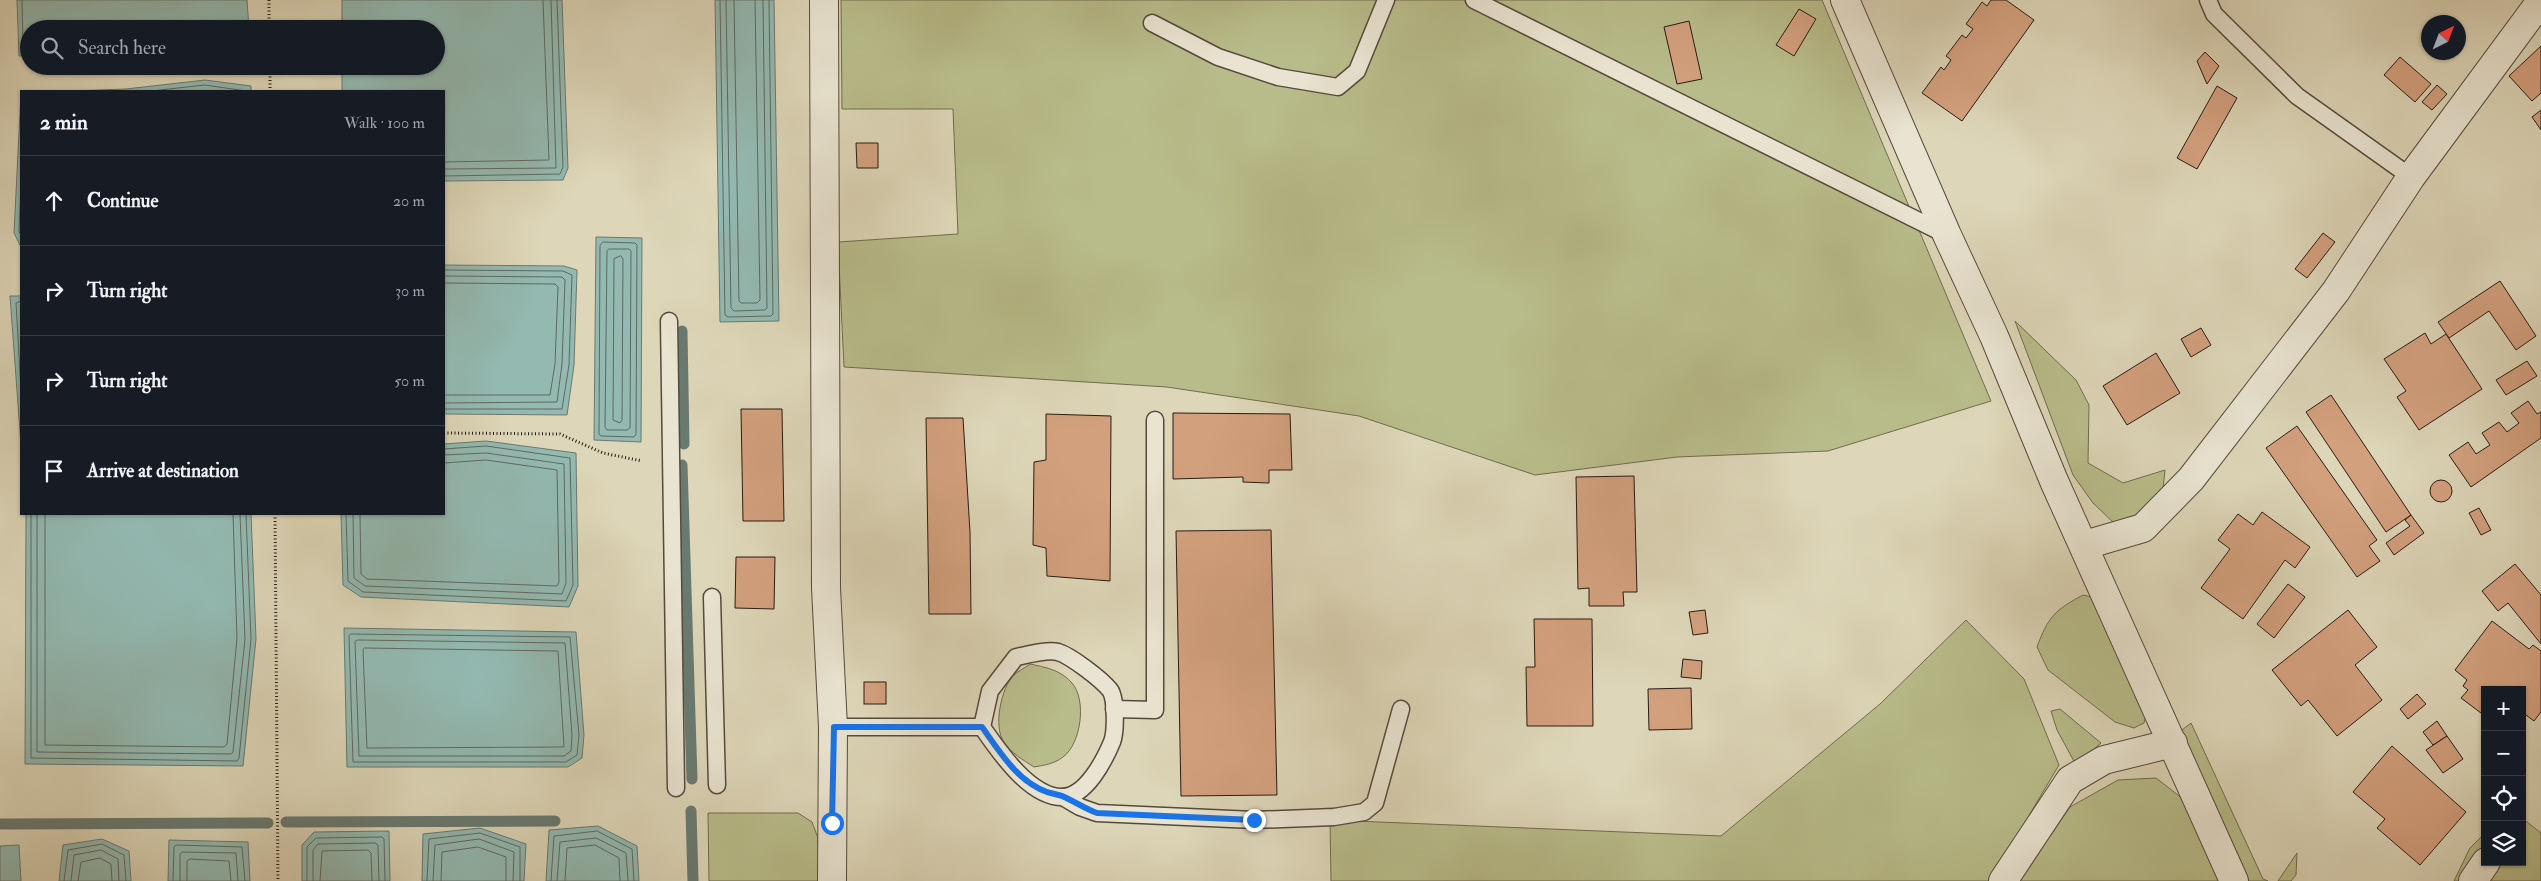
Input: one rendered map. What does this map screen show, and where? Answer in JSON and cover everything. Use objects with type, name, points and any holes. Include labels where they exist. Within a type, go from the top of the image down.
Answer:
[{"type":"street","points":[[824,0],[826,588],[834,727],[832,881]]},
{"type":"street","points":[[1845,0],[1946,236],[1994,336],[2054,481],[2085,545],[2234,881]]},
{"type":"street","points":[[2085,545],[2143,528],[2191,479],[2336,291],[2411,177],[2541,1]]},
{"type":"street","points":[[2004,881],[2070,780],[2104,760],[2173,743]]},
{"type":"street","points":[[2473,881],[2483,866]]},
{"type":"lane","points":[[1152,23],[1218,58],[1278,77],[1338,87],[1357,71],[1386,0]]},
{"type":"lane","points":[[1474,0],[1946,236]]},
{"type":"lane","points":[[2208,0],[2214,14],[2297,96],[2405,170],[2411,177]]},
{"type":"lane","points":[[669,321],[676,788]]},
{"type":"lane","points":[[1114,709],[1155,710],[1155,420]]},
{"type":"lane","points":[[712,597],[717,784]]},
{"type":"lane","points":[[1063,796],[1080,790],[1096,770],[1112,741],[1114,709],[1110,691],[1084,668],[1057,652],[1016,657],[990,691],[982,727],[1006,762],[1026,780],[1046,792],[1063,796],[1080,807],[1097,813],[1254,820],[1334,817],[1364,812],[1375,804],[1401,709]]},
{"type":"lane","points":[[834,727],[982,727]]},
{"type":"path","points":[[269,0],[269,20]]},
{"type":"path","points":[[270,75],[270,90]]},
{"type":"path","points":[[445,434],[560,434],[603,453],[650,463]]},
{"type":"path","points":[[275,515],[278,881]]},
{"type":"green space","points":[[841,0],[1822,0],[1991,401],[1828,451],[1677,457],[1535,475],[1359,416],[1167,387],[844,367],[838,242],[958,234],[953,109],[842,109]]},
{"type":"green space","points":[[2015,321],[2076,380],[2089,405],[2088,463],[2123,483],[2165,470],[2163,489],[2134,518],[2118,527],[2093,503],[2073,475]]},
{"type":"green space","points":[[2083,595],[2096,598],[2147,712],[2144,723],[2134,728],[2115,722],[2048,670],[2037,647],[2045,628],[2054,615]]},
{"type":"green space","points":[[1966,620],[2024,679],[2059,765],[1990,881],[1331,881],[1330,820],[1721,836],[1880,704]]},
{"type":"green space","points":[[1030,664],[1052,670],[1068,679],[1077,691],[1080,710],[1078,732],[1069,751],[1056,761],[1034,767],[1010,750],[1001,736],[999,727],[1000,708],[1005,689],[1014,675]]},
{"type":"green space","points":[[2060,709],[2101,743],[2076,765],[2057,730],[2051,711]]},
{"type":"green space","points":[[2191,723],[2263,879],[2268,881],[2247,881],[2178,733]]},
{"type":"green space","points":[[2156,778],[2192,806],[2224,881],[2019,881],[2070,807],[2118,780]]},
{"type":"green space","points":[[708,813],[798,813],[812,822],[818,838],[820,881],[709,881]]},
{"type":"green space","points":[[2526,821],[2541,833],[2541,881],[2454,881],[2470,848],[2481,837],[2481,866],[2526,866]]},
{"type":"green space","points":[[2297,853],[2296,875],[2291,881],[2278,881]]},
{"type":"water","points":[[17,0],[247,0],[248,20],[20,20],[19,56]]},
{"type":"water","points":[[342,0],[562,0],[568,168],[563,180],[445,181],[445,90],[342,90],[342,75],[445,75],[445,20],[342,20]]},
{"type":"water","points":[[715,0],[774,0],[779,321],[720,322]]},
{"type":"water","points":[[205,80],[251,86],[251,90],[98,90],[126,89]]},
{"type":"water","points":[[20,113],[20,245],[14,233]]},
{"type":"water","points":[[596,237],[642,238],[641,442],[594,440]]},
{"type":"water","points":[[445,265],[564,266],[577,270],[574,365],[567,415],[445,414]]},
{"type":"water","points":[[10,296],[20,296],[20,431]]},
{"type":"water","points":[[486,441],[576,453],[578,586],[569,607],[361,597],[343,585],[341,515],[445,515],[445,444]]},
{"type":"water","points":[[26,515],[251,515],[256,639],[243,766],[25,764]]},
{"type":"water","points":[[344,628],[576,632],[584,735],[582,758],[568,767],[347,767]]},
{"type":"water","points":[[598,826],[637,846],[639,881],[546,881],[549,830]]},
{"type":"water","points":[[480,828],[526,844],[524,881],[422,881],[423,834]]},
{"type":"water","points":[[389,831],[390,881],[302,881],[302,845],[314,832]]},
{"type":"water","points":[[102,839],[129,851],[131,881],[59,881],[63,845]]},
{"type":"water","points":[[169,840],[248,842],[250,881],[168,881]]},
{"type":"water","points":[[19,845],[21,881],[0,881],[0,846]]},
{"type":"building","points":[[1991,0],[2006,0],[2034,20],[1962,121],[1922,93],[1941,67],[1944,70],[1951,60],[1946,56],[1962,35],[1966,38],[1973,29],[1966,24],[1982,2],[1987,6]]},
{"type":"building","points":[[1799,9],[1816,19],[1794,56],[1776,45]]},
{"type":"building","points":[[1689,21],[1702,79],[1677,84],[1664,27]]},
{"type":"building","points":[[2541,46],[2541,93],[2532,101],[2509,76]]},
{"type":"building","points":[[2205,52],[2219,66],[2207,84],[2197,61]]},
{"type":"building","points":[[2400,57],[2431,84],[2415,102],[2384,75]]},
{"type":"building","points":[[2437,85],[2447,94],[2432,110],[2422,102]]},
{"type":"building","points":[[2217,86],[2237,98],[2197,169],[2177,158]]},
{"type":"building","points":[[2541,110],[2541,130],[2532,117]]},
{"type":"building","points":[[856,143],[878,143],[878,168],[857,168]]},
{"type":"building","points":[[2323,233],[2335,242],[2307,278],[2295,269]]},
{"type":"building","points":[[2500,281],[2536,336],[2516,350],[2489,311],[2449,338],[2438,322]]},
{"type":"building","points":[[2201,328],[2211,345],[2191,357],[2181,339]]},
{"type":"building","points":[[2425,333],[2431,344],[2446,334],[2482,389],[2419,430],[2397,397],[2406,391],[2384,359]]},
{"type":"building","points":[[2156,353],[2180,393],[2127,425],[2103,386]]},
{"type":"building","points":[[2527,361],[2537,376],[2506,395],[2496,380]]},
{"type":"building","points":[[2331,395],[2411,515],[2386,532],[2306,412]]},
{"type":"building","points":[[2528,401],[2537,414],[2541,412],[2541,438],[2471,487],[2449,455],[2468,442],[2476,454],[2490,445],[2482,433],[2499,422],[2507,432],[2519,423],[2511,413]]},
{"type":"building","points":[[741,409],[782,409],[784,521],[743,521]]},
{"type":"building","points":[[1173,413],[1290,414],[1292,470],[1269,470],[1269,483],[1243,482],[1243,477],[1173,479]]},
{"type":"building","points":[[1046,414],[1111,416],[1110,581],[1047,576],[1046,548],[1033,545],[1034,462],[1046,460]]},
{"type":"building","points":[[926,418],[963,418],[970,532],[971,614],[929,614]]},
{"type":"building","points":[[2297,426],[2377,540],[2369,546],[2380,561],[2357,577],[2266,448]]},
{"type":"building","points":[[1634,476],[1637,592],[1623,592],[1624,606],[1589,606],[1589,588],[1578,589],[1576,477]]},
{"type":"building","points":[[2441,480],[2449,483],[2452,491],[2449,499],[2441,502],[2433,499],[2430,491],[2433,483]]},
{"type":"building","points":[[2479,508],[2491,530],[2481,535],[2469,513]]},
{"type":"building","points":[[2262,512],[2310,547],[2295,568],[2285,560],[2243,619],[2201,588],[2230,549],[2218,540],[2238,514],[2253,525]]},
{"type":"building","points":[[2411,515],[2424,533],[2394,555],[2386,543],[2410,526],[2405,520]]},
{"type":"building","points":[[1271,530],[1277,795],[1181,796],[1176,531]]},
{"type":"building","points":[[736,557],[775,557],[774,609],[735,608]]},
{"type":"building","points":[[2515,564],[2541,595],[2541,644],[2508,603],[2498,611],[2482,591]]},
{"type":"building","points":[[2288,584],[2305,597],[2274,638],[2257,624]]},
{"type":"building","points":[[1705,610],[1708,633],[1693,635],[1689,612]]},
{"type":"building","points":[[2348,610],[2377,647],[2355,665],[2382,700],[2337,736],[2308,700],[2301,706],[2272,670]]},
{"type":"building","points":[[1534,619],[1592,619],[1593,726],[1527,726],[1526,667],[1535,667]]},
{"type":"building","points":[[2492,621],[2529,649],[2533,645],[2541,651],[2541,712],[2534,721],[2526,715],[2526,686],[2481,686],[2481,713],[2461,698],[2468,690],[2463,686],[2467,680],[2455,670]]},
{"type":"building","points":[[1683,659],[1702,661],[1701,679],[1681,677]]},
{"type":"building","points":[[864,682],[886,682],[886,704],[864,704]]},
{"type":"building","points":[[1691,688],[1692,729],[1649,730],[1648,689]]},
{"type":"building","points":[[2417,694],[2426,704],[2408,719],[2400,709]]},
{"type":"building","points":[[2437,721],[2447,736],[2433,745],[2423,732]]},
{"type":"building","points":[[2447,736],[2463,759],[2443,773],[2426,750]]},
{"type":"building","points":[[2392,746],[2466,812],[2420,865],[2377,828],[2385,819],[2353,792]]},
{"type":"waterway","points":[[682,331],[684,444]]},
{"type":"waterway","points":[[682,465],[692,779]]},
{"type":"waterway","points":[[691,811],[693,881]]},
{"type":"waterway","points":[[286,822],[555,821]]},
{"type":"waterway","points":[[0,824],[268,823]]},
{"type":"route","points":[[832,823],[834,727],[866,729],[982,727],[1006,762],[1026,780],[1046,792],[1063,796],[1080,807],[1097,813],[1254,820]]}]
